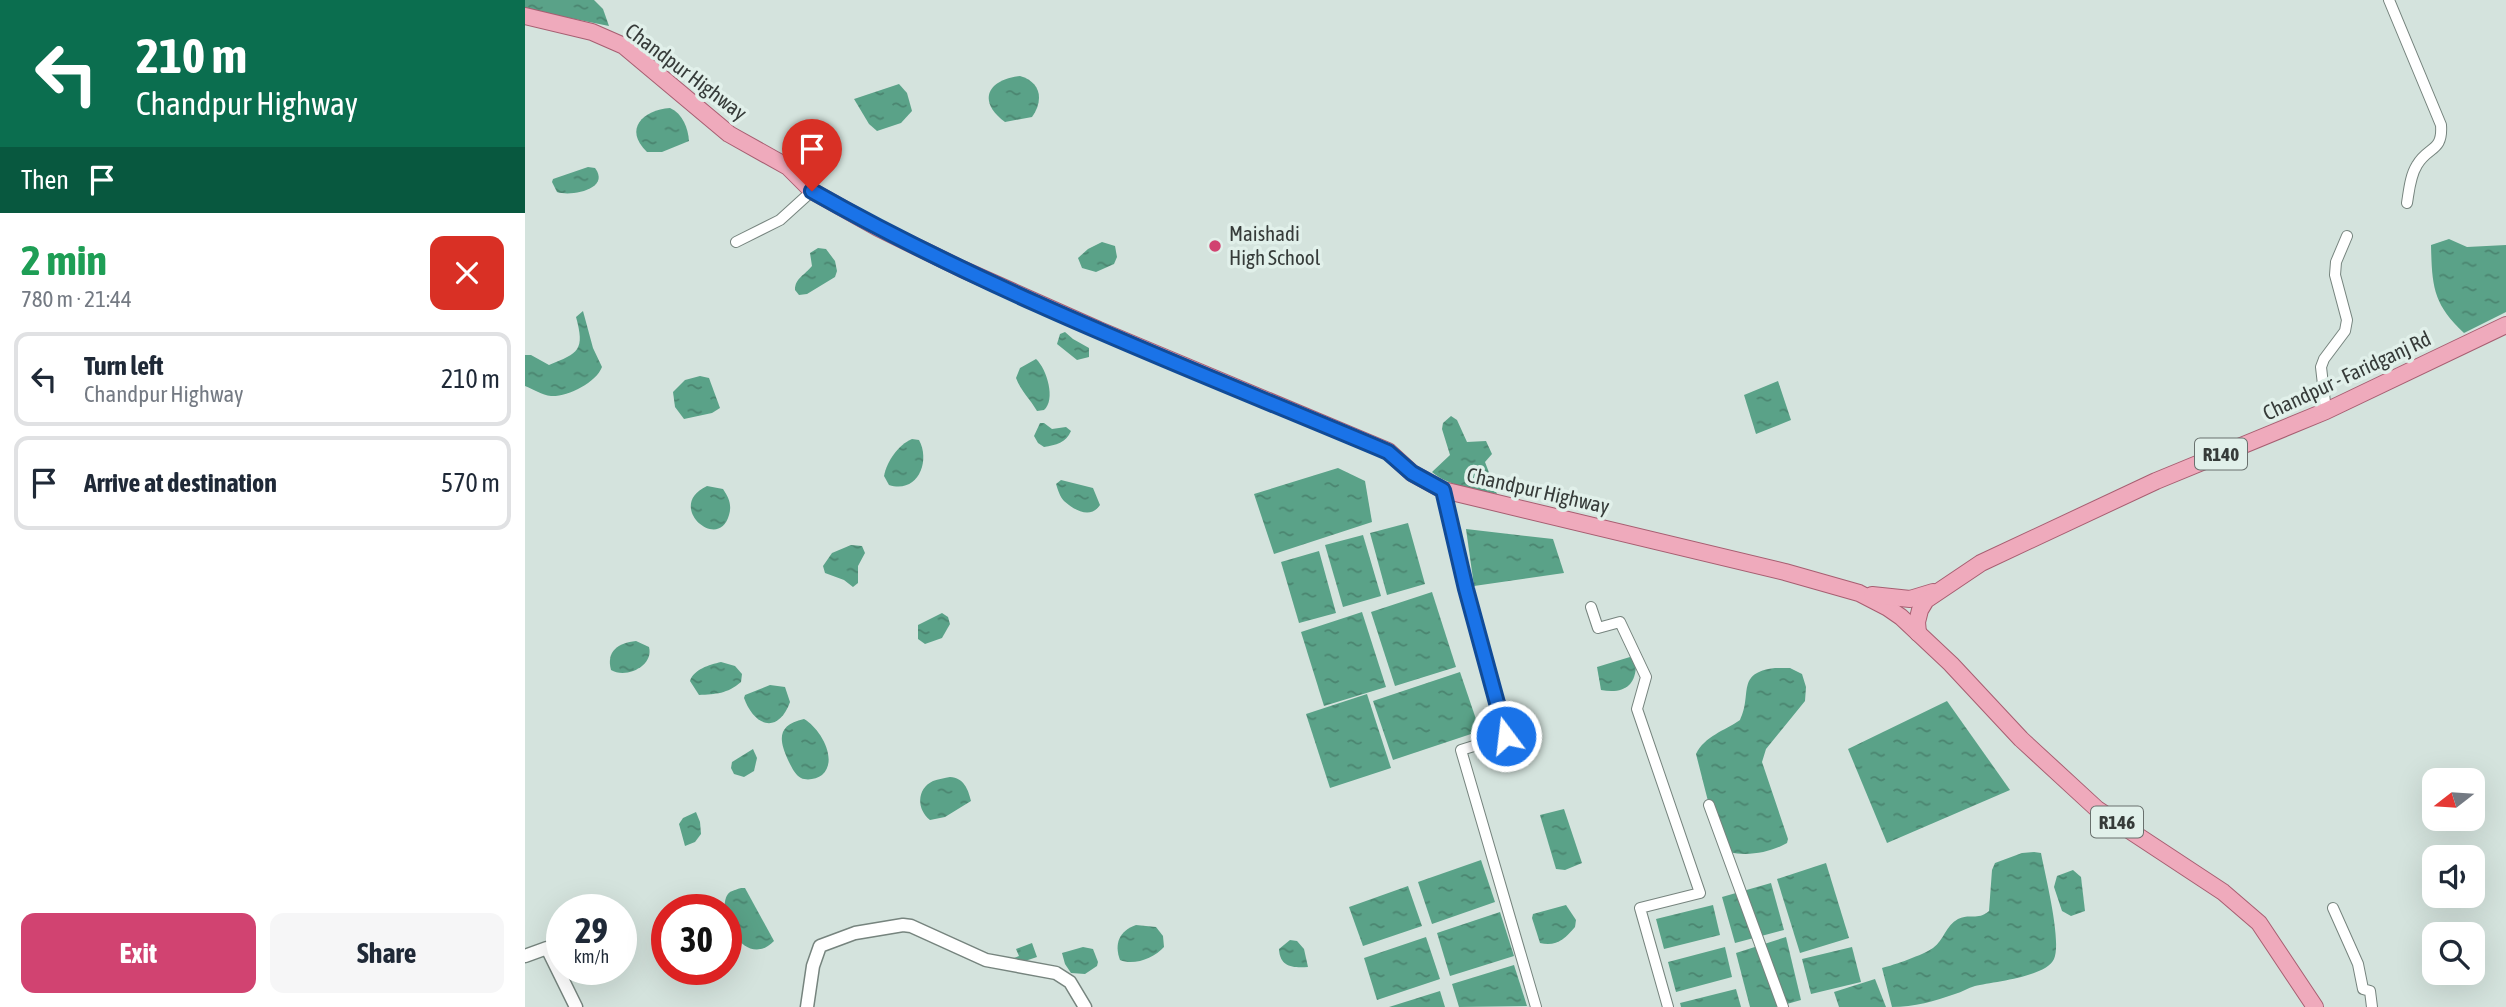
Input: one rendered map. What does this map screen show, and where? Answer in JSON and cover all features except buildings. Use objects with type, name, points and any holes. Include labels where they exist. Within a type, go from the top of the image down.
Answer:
[{"type":"main road","name":"Chandpur Highway","points":[[525,16],[592,32],[624,46],[729,134],[788,167],[812,191],[878,228],[962,270],[1098,330],[1388,452],[1412,473],[1443,490],[1772,569],[1859,593]]},
{"type":"main road","name":"Chandpur - Faridganj Rd","points":[[1939,590],[1981,563],[2015,546],[2156,481],[2326,411],[2506,324]]},
{"type":"main road","name":"R140","points":[[1859,593],[1910,599],[1939,590]]},
{"type":"main road","name":"R140","points":[[1918,633],[1920,610],[1926,600],[1939,590]]},
{"type":"main road","name":"R140","points":[[1859,593],[1888,608],[1918,633]]},
{"type":"main road","name":"R146","points":[[1918,633],[2021,739],[2097,809],[2223,892],[2259,923],[2315,1007]]},
{"type":"street","points":[[2389,0],[2441,125],[2442,138],[2439,145],[2419,161],[2413,172],[2407,204]]},
{"type":"street","points":[[736,242],[780,220],[812,191]]},
{"type":"street","points":[[2326,411],[2321,367],[2345,331],[2347,320],[2335,275],[2336,262],[2347,236]]},
{"type":"street","points":[[1443,490],[1466,589],[1506,736],[1461,750],[1536,1007]]},
{"type":"street","points":[[1591,607],[1598,628],[1620,622],[1646,677],[1637,709],[1700,893],[1640,908],[1668,1007]]},
{"type":"street","points":[[1709,805],[1783,1007]]},
{"type":"street","points":[[2333,908],[2358,964],[2363,989],[2370,991],[2372,1007]]},
{"type":"street","points":[[807,1007],[813,966],[820,946],[855,933],[903,925],[986,960],[1056,973],[1070,982],[1085,1007]]},
{"type":"street","points":[[525,956],[547,948],[576,1007]]},
{"type":"water","points":[[525,0],[594,0],[603,9],[609,26],[525,9]]},
{"type":"water","points":[[1020,76],[1036,87],[1039,98],[1036,111],[1032,117],[1005,122],[991,107],[990,93],[1000,82]]},
{"type":"water","points":[[899,84],[907,93],[912,111],[901,123],[877,131],[869,124],[854,99]]},
{"type":"water","points":[[670,108],[684,122],[689,141],[662,152],[647,152],[637,136],[639,122],[652,112]]},
{"type":"water","points":[[588,167],[595,168],[599,175],[594,186],[579,192],[557,192],[553,179]]},
{"type":"water","points":[[2449,239],[2467,247],[2506,245],[2506,312],[2464,333],[2440,303],[2432,272],[2431,245]]},
{"type":"water","points":[[1102,242],[1115,246],[1117,257],[1114,264],[1096,272],[1082,268],[1078,258]]},
{"type":"water","points":[[818,248],[826,249],[835,261],[835,277],[807,294],[799,295],[795,290],[797,282],[812,266],[810,253]]},
{"type":"water","points":[[583,311],[593,348],[602,367],[599,373],[580,388],[558,396],[544,394],[525,386],[525,355],[531,355],[549,365],[573,353],[580,337],[576,317]]},
{"type":"water","points":[[1065,332],[1089,348],[1089,357],[1077,360],[1057,344],[1060,334]]},
{"type":"water","points":[[1036,359],[1047,377],[1050,392],[1048,405],[1044,410],[1037,411],[1016,378],[1020,368]]},
{"type":"water","points":[[700,376],[709,378],[720,408],[712,413],[684,419],[675,407],[673,392],[685,380]]},
{"type":"water","points":[[1778,381],[1791,420],[1756,434],[1744,395]]},
{"type":"water","points":[[1451,416],[1457,420],[1467,442],[1486,441],[1492,454],[1485,462],[1497,494],[1454,484],[1432,472],[1450,455],[1442,429],[1443,423]]},
{"type":"water","points":[[1040,423],[1052,429],[1066,427],[1071,431],[1063,441],[1044,447],[1034,436]]},
{"type":"water","points":[[912,439],[919,440],[922,449],[919,474],[907,485],[889,485],[884,476],[888,465],[898,449]]},
{"type":"water","points":[[1338,468],[1365,481],[1372,522],[1274,554],[1254,494]]},
{"type":"water","points":[[1061,480],[1093,488],[1100,505],[1088,513],[1073,508],[1059,493],[1056,484]]},
{"type":"water","points":[[707,486],[723,489],[730,505],[729,515],[723,525],[715,529],[706,528],[692,514],[691,504],[695,495]]},
{"type":"water","points":[[1408,523],[1425,584],[1387,595],[1370,533]]},
{"type":"water","points":[[1466,529],[1553,539],[1564,573],[1474,586]]},
{"type":"water","points":[[1363,535],[1381,596],[1343,607],[1325,545]]},
{"type":"water","points":[[851,545],[862,546],[865,553],[858,566],[858,583],[853,587],[844,580],[825,573],[823,566],[832,553]]},
{"type":"water","points":[[1319,551],[1336,613],[1299,623],[1281,562]]},
{"type":"water","points":[[1432,592],[1456,667],[1395,686],[1371,612]]},
{"type":"water","points":[[1362,612],[1386,687],[1324,706],[1301,632]]},
{"type":"water","points":[[942,613],[948,617],[950,624],[942,638],[925,644],[918,639],[918,625]]},
{"type":"water","points":[[636,641],[649,647],[647,660],[643,665],[631,672],[611,670],[610,658],[615,649]]},
{"type":"water","points":[[1630,657],[1636,664],[1630,683],[1621,690],[1601,690],[1597,667]]},
{"type":"water","points":[[721,662],[735,666],[742,674],[741,682],[726,691],[699,695],[690,681],[692,677],[703,668]]},
{"type":"water","points":[[1775,668],[1790,668],[1802,674],[1806,687],[1805,701],[1766,749],[1762,762],[1788,839],[1787,843],[1767,851],[1752,854],[1730,852],[1709,805],[1696,754],[1710,738],[1740,720],[1744,711],[1747,686],[1754,675]]},
{"type":"water","points":[[1460,672],[1480,731],[1393,760],[1373,701]]},
{"type":"water","points":[[770,685],[785,687],[790,702],[779,719],[766,723],[754,715],[744,698],[745,695]]},
{"type":"water","points":[[1367,694],[1391,768],[1330,788],[1306,714]]},
{"type":"water","points":[[1947,701],[2010,790],[1887,843],[1848,749]]},
{"type":"water","points":[[804,719],[816,729],[828,753],[827,769],[822,775],[812,779],[803,779],[793,770],[782,739],[789,725]]},
{"type":"water","points":[[753,749],[757,758],[754,771],[744,777],[734,774],[732,762]]},
{"type":"water","points":[[950,777],[962,782],[971,801],[945,817],[930,820],[923,811],[921,794],[933,781]]},
{"type":"water","points":[[1564,809],[1582,863],[1565,870],[1556,869],[1540,815]]},
{"type":"water","points":[[696,812],[701,834],[695,842],[685,846],[679,824],[683,818]]},
{"type":"water","points":[[2022,853],[2041,853],[2056,938],[2054,959],[2049,965],[2030,974],[1975,986],[1932,1001],[1892,1007],[1882,968],[1916,957],[1933,948],[1958,919],[1981,916],[1989,911],[1992,870],[1995,863]]},
{"type":"water","points":[[1481,860],[1495,902],[1432,924],[1418,882]]},
{"type":"water","points":[[1826,863],[1849,938],[1800,953],[1777,879]]},
{"type":"water","points":[[2073,870],[2081,877],[2085,911],[2071,916],[2062,911],[2054,887],[2057,876]]},
{"type":"water","points":[[1771,883],[1784,930],[1735,943],[1722,897]]},
{"type":"water","points":[[1408,886],[1422,926],[1363,946],[1349,907]]},
{"type":"water","points":[[745,888],[774,941],[762,949],[752,949],[742,943],[742,894],[729,894]]},
{"type":"water","points":[[1566,905],[1576,920],[1575,927],[1560,941],[1540,943],[1533,914]]},
{"type":"water","points":[[1713,905],[1720,935],[1664,949],[1656,919]]},
{"type":"water","points":[[1500,912],[1514,956],[1450,976],[1437,933]]},
{"type":"water","points":[[1136,925],[1156,927],[1163,936],[1164,947],[1143,960],[1125,962],[1120,960],[1119,939],[1125,931]]},
{"type":"water","points":[[1426,937],[1440,979],[1377,1000],[1364,958]]},
{"type":"water","points":[[1786,937],[1801,1000],[1776,1007],[1750,1007],[1736,953]]},
{"type":"water","points":[[1290,940],[1297,941],[1304,949],[1308,967],[1288,965],[1282,960],[1279,949]]},
{"type":"water","points":[[1032,943],[1037,957],[1016,964],[1014,958],[1019,956],[1016,949]]},
{"type":"water","points":[[1083,947],[1093,949],[1097,966],[1085,974],[1071,973],[1062,953]]},
{"type":"water","points":[[1725,947],[1732,977],[1676,992],[1668,962]]},
{"type":"water","points":[[1852,947],[1861,982],[1811,994],[1802,959]]},
{"type":"water","points":[[1514,965],[1527,1006],[1459,1007],[1452,984]]},
{"type":"water","points":[[1875,979],[1886,1007],[1839,1007],[1834,992]]},
{"type":"water","points":[[1736,989],[1741,1007],[1681,1007],[1680,1003]]},
{"type":"water","points":[[1440,991],[1445,1007],[1389,1007]]},
{"type":"place","name":"Maishadi High School","points":[[1215,246]]},
{"type":"route","points":[[812,191],[962,270],[1388,452],[1412,473],[1443,490],[1466,589],[1506,736]]}]
